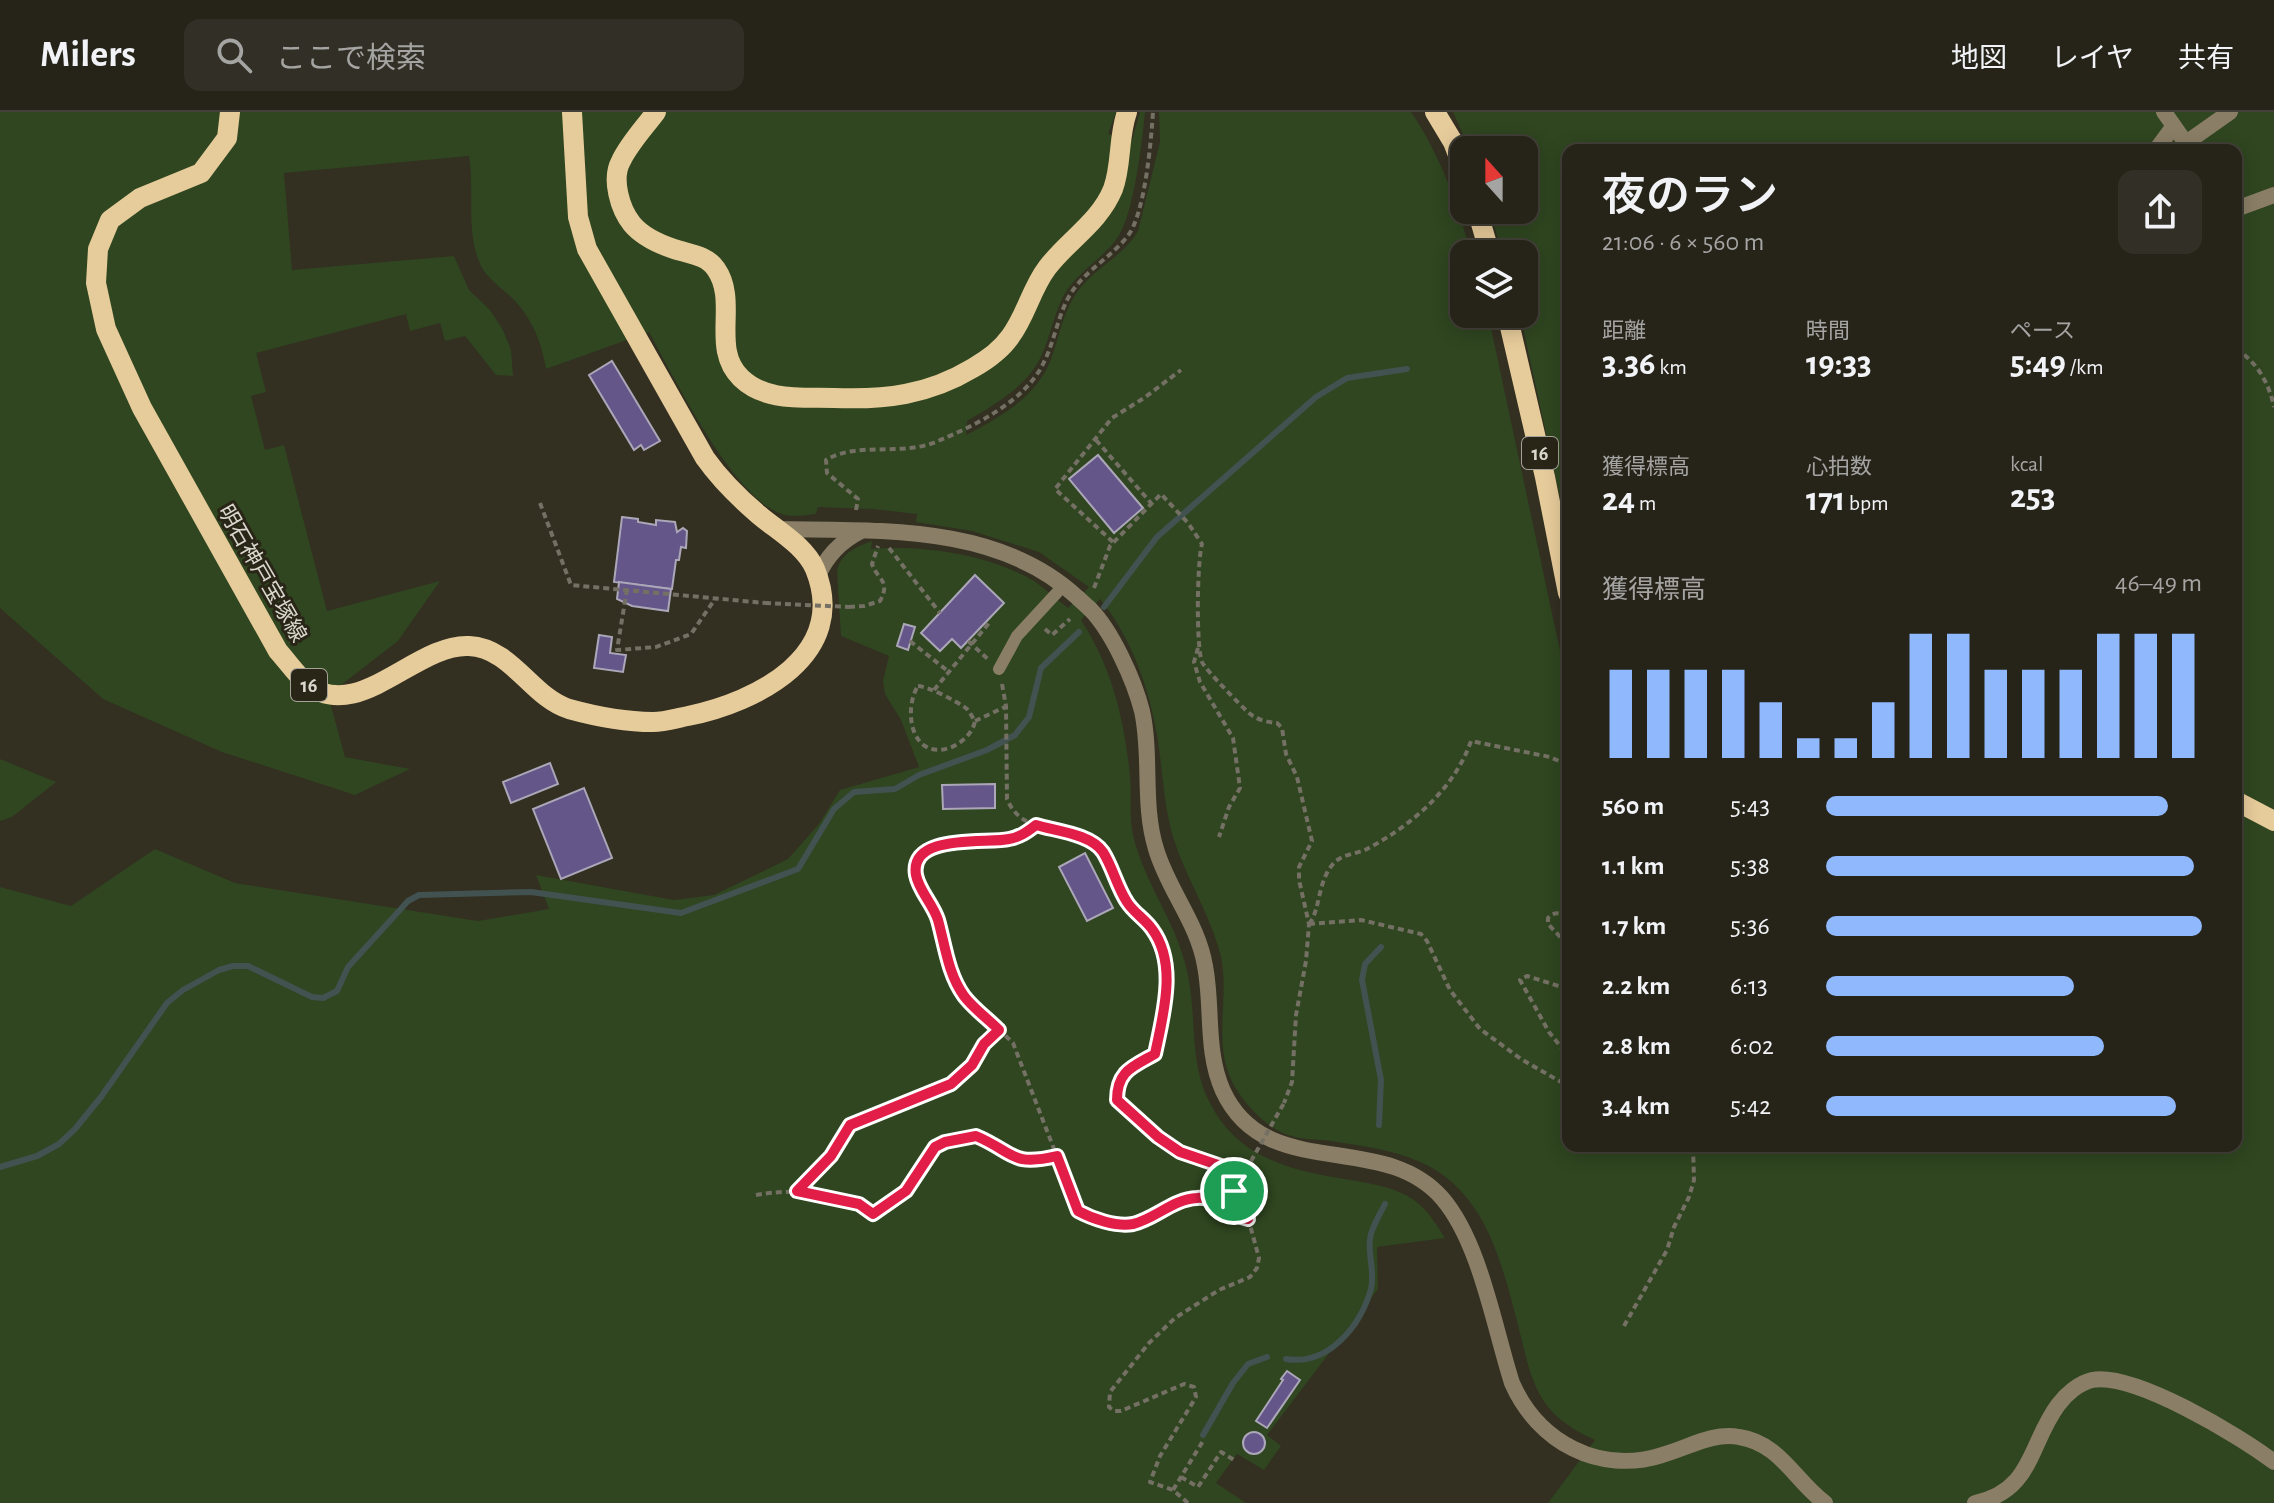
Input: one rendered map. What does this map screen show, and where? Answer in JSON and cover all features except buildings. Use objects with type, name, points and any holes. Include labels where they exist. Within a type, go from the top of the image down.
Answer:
[{"type":"main road","name":"明石神戸宝塚線","points":[[230,112],[227,138],[201,173],[140,198],[110,220],[98,249],[96,283],[106,329],[142,408],[278,651],[308,685],[326,692],[351,694],[365,690],[435,654],[466,646],[496,653],[559,706],[606,720],[656,722],[707,712],[774,683],[808,653],[822,621],[823,606],[817,578],[804,552],[729,487],[705,458],[592,259],[578,217],[572,112]]},
{"type":"main road","points":[[656,112],[619,164],[617,189],[629,219],[637,229],[660,244],[706,259],[719,273],[725,293],[726,352],[736,372],[751,386],[778,396],[874,399],[898,397],[945,383],[982,363],[1007,341],[1044,272],[1090,224],[1109,197],[1127,112]]},
{"type":"main road","points":[[1435,112],[1450,137]]},
{"type":"main road","name":"16","points":[[1510,328],[1562,563]]},
{"type":"main road","points":[[2242,804],[2274,821]]},
{"type":"street","points":[[2190,144],[2230,112]]},
{"type":"street","points":[[2169,119],[2187,144]]},
{"type":"street","points":[[2159,144],[2169,119]]},
{"type":"street","points":[[2242,207],[2274,195]]},
{"type":"street","points":[[776,529],[911,533],[996,549],[1026,561],[1087,600],[1122,659],[1142,711],[1149,815],[1155,845],[1203,955],[1214,1063],[1224,1092],[1239,1116],[1261,1133],[1288,1147],[1387,1163],[1411,1173],[1435,1190],[1453,1212],[1467,1240],[1520,1401],[1536,1423],[1556,1440],[1596,1458],[1627,1462],[1663,1455],[1716,1437],[1740,1437],[1774,1452],[1825,1503]]},
{"type":"street","points":[[817,578],[833,550],[862,530]]},
{"type":"street","points":[[1975,1503],[1999,1496],[2015,1483],[2057,1405],[2075,1388],[2092,1380],[2110,1379],[2130,1383],[2164,1398],[2236,1437],[2274,1462]]},
{"type":"lane","points":[[999,669],[1017,636],[1064,585]]},
{"type":"path","points":[[856,510],[858,499],[827,473],[826,460],[839,452],[924,447],[961,431],[998,409],[1015,397],[1036,374],[1050,348],[1071,294],[1086,275],[1128,235],[1136,222],[1151,143],[1153,112]]},
{"type":"path","points":[[2242,353],[2270,387],[2274,407]]},
{"type":"path","points":[[1113,542],[1055,489],[1112,418],[1181,370]]},
{"type":"path","points":[[1096,440],[1151,503]]},
{"type":"path","points":[[1087,600],[1113,542],[1161,494],[1188,523],[1202,544],[1199,556],[1199,645],[1202,661],[1207,671],[1249,713],[1263,721],[1277,723],[1282,728],[1285,749],[1297,777],[1312,841],[1299,867],[1309,924],[1296,1015],[1292,1082],[1284,1103],[1234,1191]]},
{"type":"path","points":[[540,503],[571,585],[765,603],[864,606],[880,601],[885,591],[884,581],[872,564],[878,546],[885,544]]},
{"type":"path","points":[[890,549],[940,613]]},
{"type":"path","points":[[627,589],[617,650],[656,647],[691,634],[715,599]]},
{"type":"path","points":[[1052,635],[1070,619]]},
{"type":"path","points":[[934,690],[989,623],[987,621]]},
{"type":"path","points":[[910,641],[949,672]]},
{"type":"path","points":[[1199,645],[1194,662],[1200,682],[1233,738],[1240,788],[1219,837]]},
{"type":"path","points":[[975,721],[967,709],[929,686],[918,686],[911,696],[916,735],[924,745],[937,750],[961,742],[970,736],[975,721],[1006,706]]},
{"type":"path","points":[[1006,717],[1007,799],[1013,813],[1024,821],[1081,837],[1102,849],[1127,903],[1152,927],[1160,943],[1166,964],[1166,996],[1155,1054],[1122,1075],[1117,1085],[1117,1100],[1158,1137],[1180,1152],[1221,1166],[1228,1185],[1244,1203],[1259,1258],[1257,1268],[1250,1277],[1219,1290],[1175,1318],[1134,1360],[1110,1392],[1107,1401],[1114,1411],[1121,1411],[1184,1384],[1194,1387],[1196,1397],[1160,1456],[1150,1482],[1173,1490],[1188,1503]]},
{"type":"path","points":[[1309,924],[1313,919],[1318,892],[1337,859],[1364,851],[1419,814],[1449,783],[1467,755],[1471,741],[1550,757],[1562,762]]},
{"type":"path","points":[[1036,825],[1025,834],[1010,839],[943,844],[920,858],[916,869],[920,887],[934,910],[956,981],[964,996],[1013,1043],[1078,1211],[1110,1223],[1133,1224],[1182,1201],[1206,1198],[1214,1200],[1235,1216],[1248,1219]]},
{"type":"path","points":[[1562,914],[1553,914],[1548,918],[1548,924],[1562,939]]},
{"type":"path","points":[[1309,924],[1361,920],[1421,934],[1450,990],[1480,1029],[1521,1059],[1562,1083]]},
{"type":"path","points":[[1562,987],[1527,976],[1520,980],[1549,1032],[1562,1048]]},
{"type":"path","points":[[797,1191],[831,1156],[850,1125],[951,1084],[972,1065],[984,1044],[999,1030]]},
{"type":"path","points":[[756,1195],[780,1190],[797,1191],[859,1204],[873,1214],[906,1191],[935,1147],[945,1142],[976,1136],[1011,1156],[1032,1162],[1057,1156]]},
{"type":"path","points":[[1624,1326],[1667,1250],[1689,1197],[1694,1180],[1693,1152]]},
{"type":"path","points":[[1173,1490],[1203,1441]]},
{"type":"path","points":[[1181,1477],[1198,1487],[1221,1452],[1234,1460]]},
{"type":"green space","points":[[0,112],[1116,112],[1108,134],[1132,140],[1140,112],[1145,112],[1133,195],[1118,237],[1064,295],[1045,347],[1032,372],[1013,391],[967,421],[966,435],[1004,413],[1037,384],[1051,359],[1065,316],[1078,291],[1125,248],[1138,231],[1160,142],[1159,112],[1411,112],[1431,145],[1450,189],[1450,224],[1462,224],[1467,240],[1450,240],[1450,328],[1491,328],[1562,660],[1562,1152],[2242,1152],[2242,144],[1562,144],[1562,506],[1523,328],[1538,328],[1538,240],[1499,240],[1493,224],[1538,224],[1538,136],[1464,136],[1453,112],[2274,112],[2274,1503],[1548,1503],[1595,1440],[1559,1419],[1539,1393],[1529,1369],[1498,1256],[1485,1226],[1463,1193],[1431,1167],[1413,1159],[1373,1148],[1298,1138],[1280,1132],[1258,1116],[1235,1087],[1228,1071],[1222,1039],[1224,990],[1221,957],[1174,839],[1147,692],[1128,642],[1100,599],[1081,620],[1101,656],[1115,694],[1131,782],[1133,835],[1145,871],[1184,957],[1199,1071],[1209,1101],[1235,1137],[1251,1149],[1269,1159],[1308,1172],[1399,1192],[1423,1208],[1445,1238],[1377,1247],[1378,1289],[1267,1435],[1281,1446],[1264,1470],[1237,1454],[1216,1483],[1246,1503],[0,1503],[0,887],[71,906],[155,849],[235,883],[478,921],[549,909],[536,875],[674,900],[714,895],[788,859],[819,824],[840,790],[919,767],[901,720],[885,694],[883,681],[889,656],[841,636],[837,571],[850,552],[872,541],[871,549],[933,550],[976,558],[1034,581],[1068,608],[1089,587],[1039,552],[972,531],[916,522],[917,514],[818,507],[816,514],[792,516],[766,506],[746,488],[708,436],[649,332],[546,369],[532,325],[516,302],[488,276],[476,253],[469,156],[284,173],[292,270],[454,256],[469,290],[490,310],[511,350],[513,376],[496,375],[465,336],[445,341],[440,323],[410,331],[406,314],[256,353],[266,392],[251,396],[265,450],[284,445],[327,611],[440,581],[398,641],[328,695],[345,757],[410,769],[355,795],[222,752],[103,699],[0,608]]},
{"type":"green space","points":[[0,759],[56,782],[12,817],[0,821]]},
{"type":"waterway","points":[[1104,607],[1157,537],[1316,397],[1347,378],[1407,369]]},
{"type":"waterway","points":[[0,1167],[37,1156],[59,1144],[75,1129],[167,1003],[183,990],[219,970],[248,966],[312,997],[323,998],[337,991],[348,967],[408,901],[419,895],[531,892],[681,913],[798,869],[834,809],[854,792],[895,789],[919,775],[987,750],[1015,735],[1029,717],[1041,668],[1079,632]]},
{"type":"waterway","points":[[1379,1125],[1381,1080],[1362,980],[1365,964],[1381,947]]},
{"type":"waterway","points":[[1286,1359],[1301,1360],[1328,1350],[1340,1341],[1359,1317],[1372,1283],[1371,1235],[1385,1204]]},
{"type":"waterway","points":[[1203,1435],[1233,1383],[1248,1364],[1267,1357]]},
{"type":"route","points":[[1036,825],[1081,837],[1102,849],[1127,903],[1152,927],[1166,964],[1166,996],[1155,1054],[1122,1075],[1117,1085],[1117,1100],[1158,1137],[1180,1152],[1221,1166],[1228,1185],[1234,1191],[1244,1203],[1248,1219],[1235,1216],[1214,1200],[1193,1198],[1133,1224],[1110,1223],[1078,1211],[1057,1156],[1032,1162],[1011,1156],[990,1141],[976,1136],[935,1147],[906,1191],[873,1214],[859,1204],[797,1191],[831,1156],[850,1125],[951,1084],[972,1065],[984,1044],[999,1030],[964,996],[956,981],[934,910],[917,878],[920,858],[943,844],[1010,839],[1025,834],[1036,825]]}]
